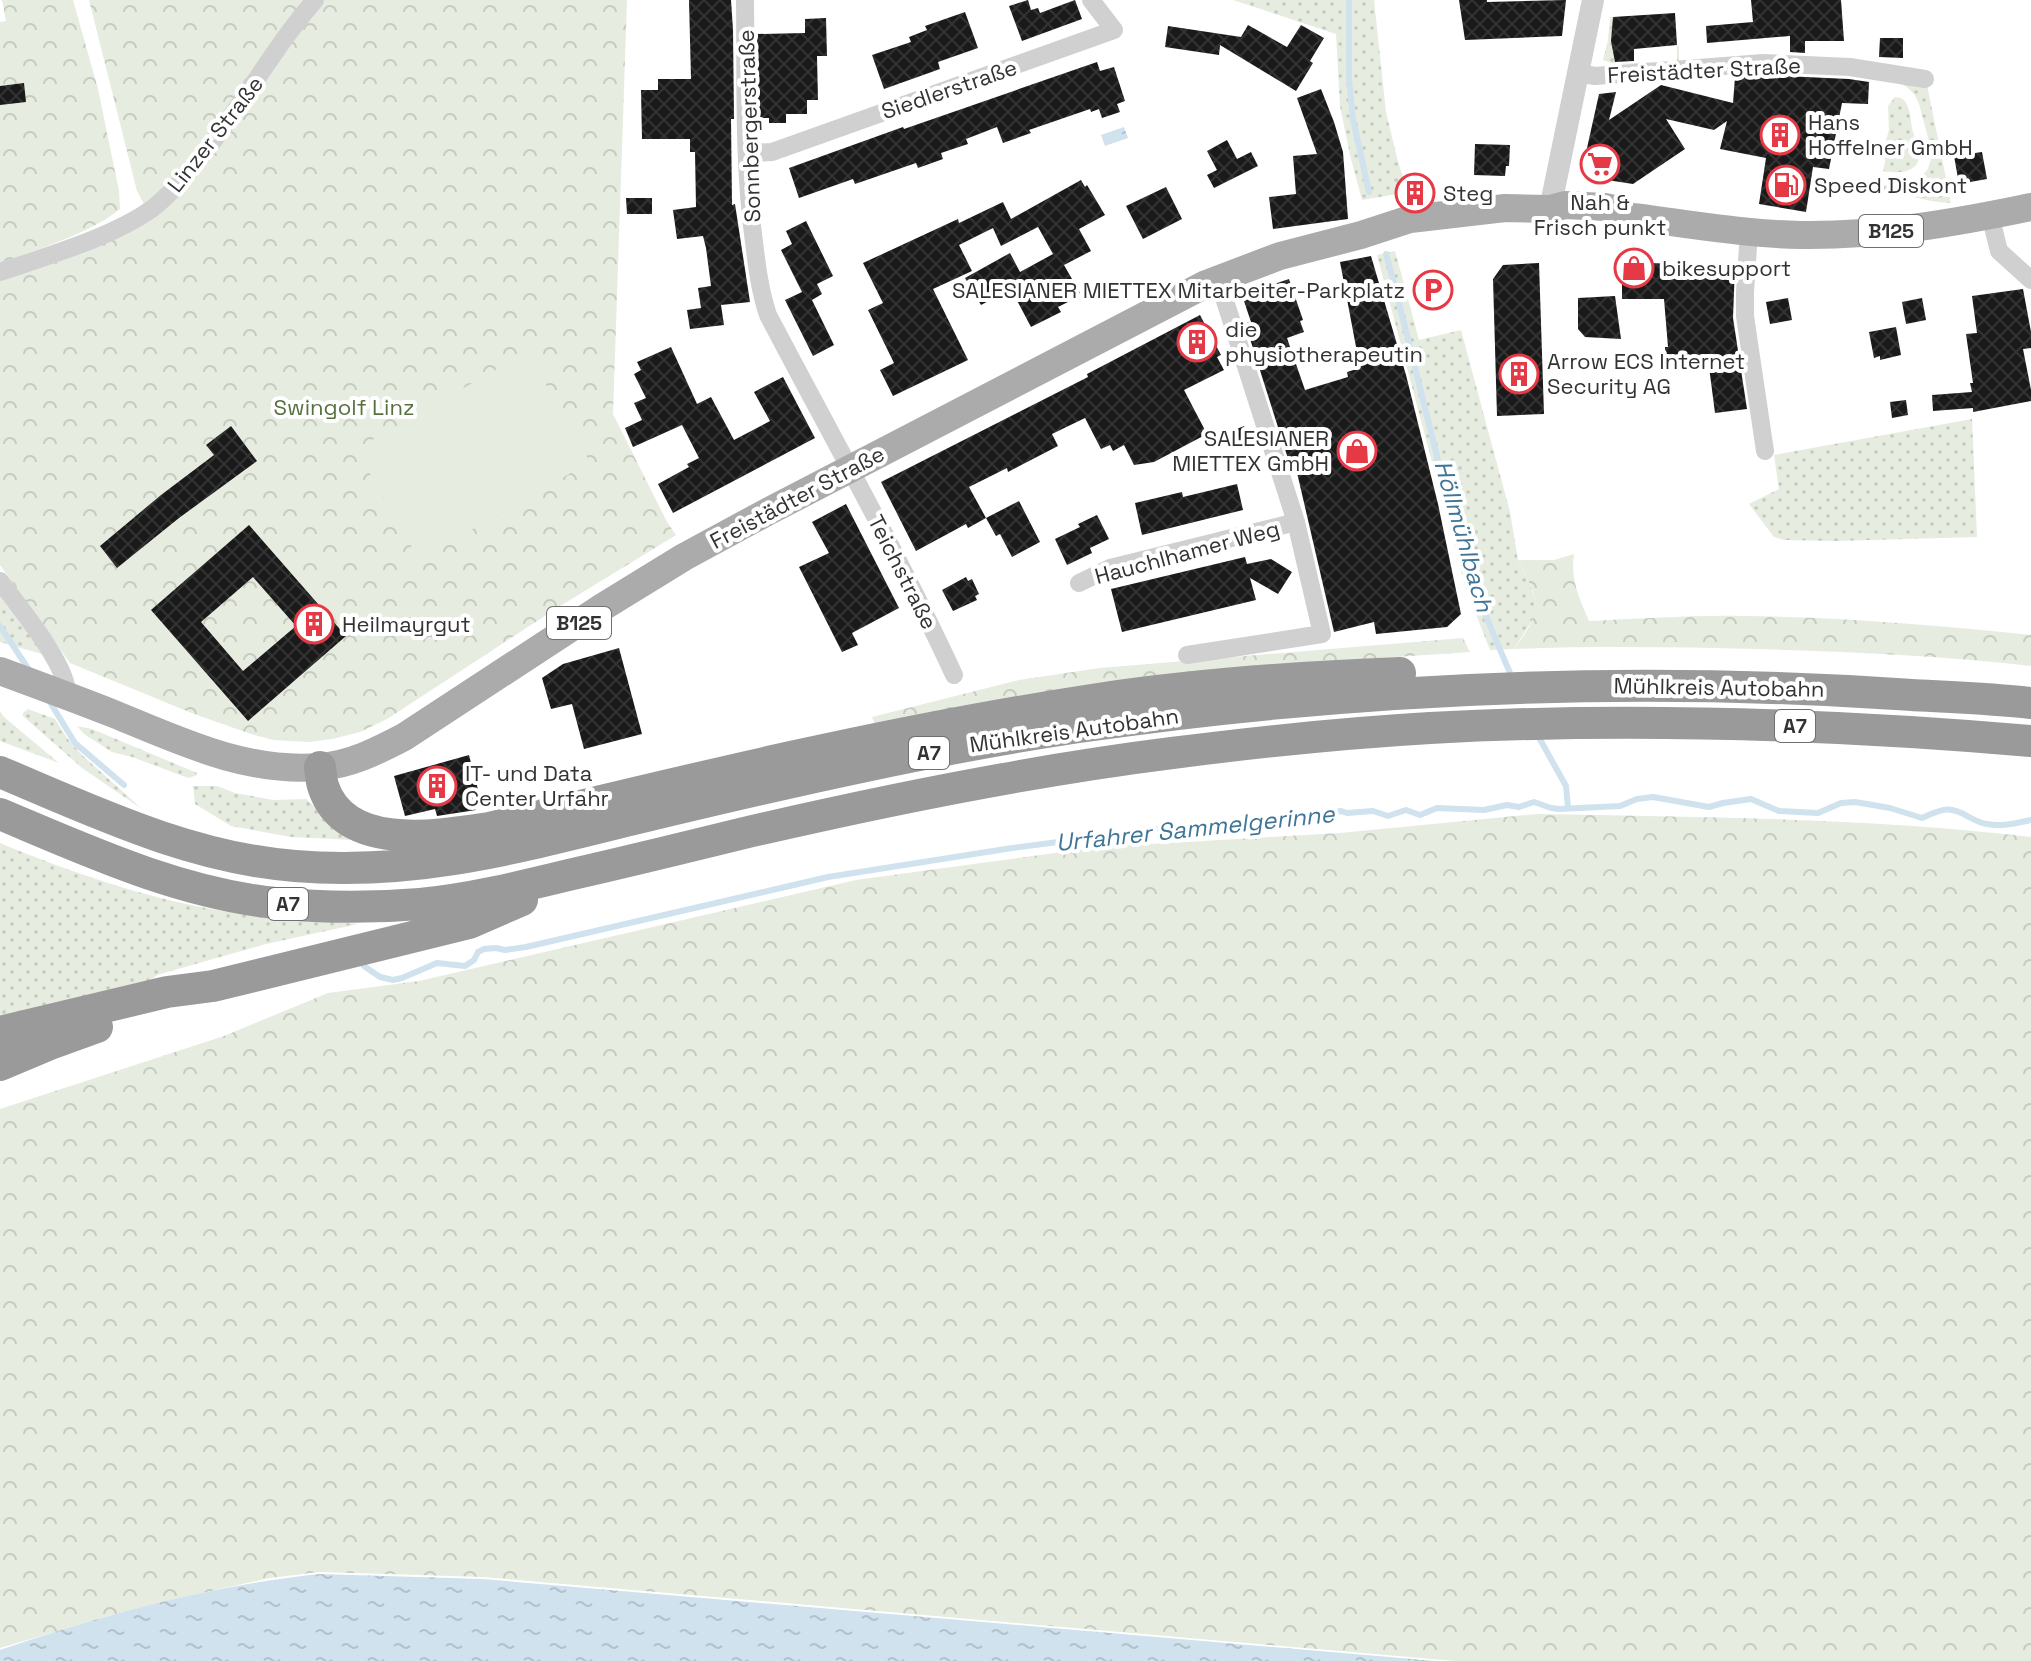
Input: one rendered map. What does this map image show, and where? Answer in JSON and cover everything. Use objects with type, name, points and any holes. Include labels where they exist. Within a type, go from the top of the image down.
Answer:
[{"type":"highway","points":[[320,767],[324,787],[334,805],[352,823],[380,833],[455,833],[489,828],[898,734],[1101,699],[1202,686],[1334,675],[1441,672],[1483,682]]},
{"type":"highway","name":"Mühlkreis Autobahn","points":[[0,772],[137,829],[222,855],[291,866],[377,868],[442,862],[499,852],[824,774],[977,744],[1238,707],[1441,690],[1483,682],[1834,689],[2031,703]]},
{"type":"highway","name":"Mühlkreis Autobahn","points":[[0,814],[147,872],[201,888],[269,902],[353,908],[423,903],[505,890],[915,795],[1171,753],[1273,742],[1430,728],[1688,723],[1935,733],[2031,741]]},
{"type":"highway","points":[[0,1032],[167,992],[213,986],[469,923],[587,871]]},
{"type":"highway","points":[[0,1065],[213,986]]},
{"type":"main road","name":"Freistädter Straße","points":[[67,695],[229,758],[273,767],[320,767],[356,760],[404,737],[684,557],[1045,367],[1218,279],[1280,256],[1361,235],[1399,221],[1505,208],[1550,209],[1565,205],[1605,207],[1625,216],[1802,235],[1877,232],[1953,223],[2031,207]]},
{"type":"main road","name":"B125","points":[[9,674],[67,695]]},
{"type":"street","name":"Linzer Straße","points":[[0,272],[117,228],[163,199],[217,137],[315,0]]},
{"type":"street","name":"Sonnbergerstraße","points":[[745,0],[748,195],[759,285],[768,315],[850,470]]},
{"type":"street","name":"Siedlerstraße","points":[[747,153],[772,152],[1114,30],[1091,0]]},
{"type":"street","points":[[1550,209],[1593,0]]},
{"type":"street","name":"Freistädter Straße","points":[[1577,73],[1595,76],[1795,63],[1894,72],[1925,79]]},
{"type":"street","points":[[1990,215],[1999,251],[2031,280]]},
{"type":"street","points":[[1749,231],[1745,316],[1765,451]]},
{"type":"street","name":"Hauchlhamer Weg","points":[[1187,655],[1322,634],[1296,522],[1218,279]]},
{"type":"street","name":"Teichstraße","points":[[850,470],[954,675]]},
{"type":"street","name":"Hauchlhamer Weg","points":[[1079,583],[1110,568],[1296,522]]},
{"type":"street","points":[[0,581],[49,649],[63,675],[67,695]]},
{"type":"green space","points":[[2,0],[73,0],[98,89],[120,209],[79,233],[0,263],[0,22],[6,21]]},
{"type":"green space","name":"Swingolf Linz","points":[[89,0],[627,0],[613,414],[676,535],[387,719],[360,732],[332,739],[310,742],[273,740],[251,734],[70,663],[0,565],[0,279],[151,217],[137,191]]},
{"type":"green space","points":[[1233,0],[1374,0],[1386,112],[1408,192],[1362,200],[1340,106],[1336,34]]},
{"type":"green space","points":[[1610,17],[1613,17],[1616,64],[1677,61],[1677,46],[1679,61],[1617,65],[1603,60]]},
{"type":"green space","points":[[1899,83],[1927,85],[1951,203],[1855,187],[1856,183],[1908,187],[1928,169],[1931,149],[1919,104],[1915,95]]},
{"type":"green space","points":[[1895,97],[1902,99],[1908,107],[1919,146],[1914,167],[1896,172],[1883,171],[1884,147],[1889,130],[1888,106]]},
{"type":"green space","points":[[1395,251],[1419,340],[1461,330],[1510,512],[1518,560],[1536,602],[1535,616],[1514,649],[1490,650],[1465,586],[1377,255]]},
{"type":"green space","points":[[527,352],[590,462],[419,560],[356,449]]},
{"type":"green space","points":[[1972,419],[1977,537],[1784,540],[1774,537],[1749,504],[1779,489],[1774,455]]},
{"type":"green space","points":[[1574,554],[1574,580],[1589,621],[1704,616],[1778,617],[1887,622],[2031,635],[2031,666],[1929,657],[1758,649],[1514,649],[1530,624],[1536,606],[1531,586],[1518,560],[1554,560]]},
{"type":"green space","points":[[0,593],[40,647],[42,654],[0,642]]},
{"type":"green space","points":[[1463,638],[1470,652],[1307,663],[876,727],[872,717],[1019,680],[1100,668]]},
{"type":"green space","points":[[28,709],[55,719],[81,754],[142,809],[82,768],[23,716]]},
{"type":"green space","points":[[0,711],[4,717],[59,763],[0,741]]},
{"type":"green space","points":[[77,726],[92,729],[197,775],[189,778],[112,752]]},
{"type":"green space","points":[[193,786],[217,786],[235,793],[273,800],[306,799],[353,840],[291,837],[231,826],[195,804]]},
{"type":"green space","points":[[1537,814],[1846,822],[2031,837],[2031,1661],[1455,1661],[483,1577],[319,1572],[270,1578],[184,1597],[0,1648],[0,1109],[224,1036],[328,993],[419,981],[856,880],[1100,847],[1340,833]]},
{"type":"green space","points":[[0,843],[107,882],[189,905],[252,915],[358,924],[266,944],[157,975],[129,1001],[0,1055]]},
{"type":"water","points":[[1124,127],[1128,138],[1105,146],[1101,135]]},
{"type":"water","points":[[320,1574],[483,1579],[1436,1661],[0,1661],[0,1650],[118,1613],[239,1586]]},
{"type":"building","points":[[689,0],[731,0],[734,119],[731,119],[732,205],[735,204],[750,302],[721,305],[724,325],[690,329],[687,310],[701,308],[698,288],[711,286],[706,248],[703,236],[677,239],[673,210],[696,207],[695,152],[690,152],[690,139],[642,139],[641,90],[658,90],[658,79],[691,79]]},
{"type":"building","points":[[1028,0],[1031,10],[1038,8],[1040,13],[1075,0],[1082,19],[1022,41],[1009,6]]},
{"type":"building","points":[[1459,0],[1566,0],[1562,36],[1465,40]]},
{"type":"building","points":[[1751,0],[1841,0],[1844,41],[1805,41],[1805,53],[1790,52],[1790,36],[1707,43],[1706,26],[1753,22]]},
{"type":"building","points":[[965,12],[978,48],[938,62],[940,69],[884,89],[872,55],[911,42],[909,37],[927,30],[925,26]]},
{"type":"building","points":[[1675,13],[1677,45],[1634,49],[1634,61],[1615,62],[1611,41],[1613,17]]},
{"type":"building","points":[[826,18],[827,56],[817,56],[818,100],[807,100],[807,114],[786,114],[786,123],[769,123],[769,118],[758,118],[757,34],[805,33],[805,19]]},
{"type":"building","points":[[1248,25],[1287,47],[1301,25],[1324,38],[1296,91],[1220,45],[1219,55],[1165,47],[1168,26],[1241,37]]},
{"type":"building","points":[[1880,38],[1903,38],[1903,58],[1879,57]]},
{"type":"building","points":[[1097,62],[1100,71],[1114,67],[1125,101],[1117,104],[1120,112],[1102,118],[1099,109],[1091,112],[1090,109],[1029,130],[1031,133],[1003,143],[997,127],[966,139],[968,144],[941,153],[943,159],[918,168],[916,163],[855,184],[853,179],[799,198],[789,168]]},
{"type":"building","points":[[1763,75],[1869,82],[1868,104],[1842,103],[1829,169],[1813,167],[1806,212],[1759,204],[1766,158],[1720,149],[1727,121],[1714,130],[1666,119],[1685,149],[1633,184],[1594,178],[1588,174],[1585,157],[1599,94],[1616,92],[1609,120],[1661,85],[1733,103],[1735,77]]},
{"type":"building","points":[[24,83],[26,102],[0,105],[0,86]]},
{"type":"building","points":[[1321,89],[1343,152],[1348,219],[1273,229],[1269,197],[1296,194],[1293,156],[1317,154],[1297,98]]},
{"type":"building","points":[[1227,140],[1237,159],[1251,152],[1258,166],[1214,188],[1207,175],[1217,170],[1207,151]]},
{"type":"building","points":[[1475,144],[1510,145],[1505,176],[1474,175]]},
{"type":"building","points":[[1982,152],[1987,179],[1959,184],[1954,156]]},
{"type":"building","points":[[1081,180],[1105,215],[1079,229],[1091,251],[1064,265],[1080,293],[1058,307],[1061,312],[1031,327],[1011,289],[981,305],[965,278],[1010,253],[1020,272],[1053,254],[1038,227],[1001,246],[993,228],[959,245],[972,271],[933,289],[968,360],[893,396],[880,370],[894,363],[868,310],[883,303],[863,263],[1003,202],[1011,219]]},
{"type":"building","points":[[1166,187],[1182,219],[1143,239],[1126,206]]},
{"type":"building","points":[[626,198],[652,198],[652,214],[627,214]]},
{"type":"building","points":[[806,221],[833,276],[817,284],[822,294],[812,300],[834,345],[813,356],[785,300],[802,292],[781,250],[792,244],[786,231]]},
{"type":"building","name":"SALESIANER MIETTEX GmbH","points":[[1371,256],[1406,375],[1461,614],[1447,627],[1376,634],[1374,622],[1334,632],[1295,464],[1290,465],[1245,323],[1251,322],[1242,295],[1289,279],[1304,332],[1287,338],[1305,390],[1348,377],[1347,372],[1360,368],[1340,262]]},
{"type":"building","points":[[1622,262],[1735,266],[1733,318],[1747,409],[1715,413],[1708,359],[1666,362],[1665,347],[1668,347],[1664,299],[1622,299]]},
{"type":"building","name":"Arrow ECS Internet Security AG","points":[[1539,263],[1544,414],[1497,416],[1493,279],[1503,265]]},
{"type":"building","points":[[2023,289],[2031,332],[2031,348],[2023,349],[2031,401],[1973,412],[1973,408],[1933,411],[1932,395],[1972,392],[1966,334],[1977,333],[1972,296]]},
{"type":"building","points":[[1615,296],[1621,339],[1585,337],[1578,329],[1578,298]]},
{"type":"building","points":[[1788,298],[1792,320],[1770,324],[1766,302]]},
{"type":"building","points":[[1922,298],[1926,320],[1906,324],[1902,302]]},
{"type":"building","points":[[1200,315],[1221,355],[1217,357],[1224,370],[1184,390],[1207,434],[1154,462],[1134,465],[1124,445],[1113,451],[1110,445],[1101,449],[1085,418],[1052,434],[1058,446],[1008,472],[1007,468],[969,487],[986,518],[968,528],[966,524],[916,551],[881,482],[1088,377],[1087,374]]},
{"type":"building","points":[[1896,327],[1901,355],[1880,360],[1880,356],[1874,358],[1869,332]]},
{"type":"building","points":[[671,347],[697,404],[711,397],[734,440],[770,421],[754,392],[783,377],[815,438],[673,513],[658,484],[699,458],[682,425],[633,447],[625,428],[642,420],[634,403],[646,398],[634,374],[641,370],[637,362]]},
{"type":"building","points":[[1906,400],[1908,415],[1892,418],[1890,402]]},
{"type":"building","points":[[231,426],[257,461],[117,568],[100,546],[214,455],[206,445]]},
{"type":"building","points":[[1244,426],[1252,446],[1234,449],[1227,433]]},
{"type":"building","points":[[1237,484],[1243,510],[1142,535],[1135,503],[1182,492],[1183,497]]},
{"type":"building","points":[[1019,501],[1040,542],[1012,557],[1000,534],[996,536],[986,518]]},
{"type":"building","points":[[846,504],[899,608],[852,633],[858,645],[842,652],[799,567],[829,553],[812,522]]},
{"type":"building","points":[[1097,515],[1109,539],[1090,548],[1092,553],[1067,565],[1055,539]]},
{"type":"building","name":"Heilmayrgut","points":[[249,525],[346,636],[248,721],[151,610]],"holes":[[[253,577],[296,626],[243,671],[201,622]]]},
{"type":"building","points":[[1245,557],[1247,564],[1271,559],[1292,572],[1278,594],[1250,578],[1256,600],[1122,632],[1111,589]]},
{"type":"building","points":[[966,577],[968,581],[972,579],[979,594],[975,596],[977,600],[953,611],[942,590]]},
{"type":"building","points":[[619,648],[642,734],[584,749],[572,704],[551,709],[542,678],[563,664]]},
{"type":"building","name":"IT- und Data Center Urfahr","points":[[469,755],[480,797],[473,799],[476,810],[437,816],[435,809],[405,816],[394,776]]},
{"type":"waterway","name":"Höllmühlbach","points":[[1349,0],[1349,79],[1353,119],[1369,192]]},
{"type":"waterway","name":"Höllmühlbach","points":[[1386,254],[1453,516],[1480,601],[1513,680]]},
{"type":"waterway","points":[[0,626],[31,673]]},
{"type":"waterway","points":[[48,699],[75,743],[124,785]]},
{"type":"waterway","name":"Höllmühlbach","points":[[1537,734],[1566,786],[1568,807]]},
{"type":"waterway","name":"Urfahrer Sammelgerinne","points":[[364,966],[380,977],[393,980],[437,963],[465,966],[484,949],[526,947],[828,877],[1012,848],[1165,828],[1272,820],[1294,815],[1312,817],[1341,811],[1373,811],[1388,816],[1406,810],[1420,815],[1437,808],[1484,810],[1507,805],[1519,807],[1534,802],[1559,809],[1620,806],[1653,797],[1709,807],[1751,799],[1779,811],[1818,813],[1841,803],[1855,802],[1922,818],[1951,810],[1992,825],[2031,820]]},
{"type":"place","name":"Hans Hoffelner GmbH","points":[[1780,135]]},
{"type":"place","name":"Nah & Frisch punkt","points":[[1600,164]]},
{"type":"place","name":"Speed Diskont","points":[[1786,185]]},
{"type":"place","name":"Steg","points":[[1415,193]]},
{"type":"place","name":"bikesupport","points":[[1634,268]]},
{"type":"place","name":"SALESIANER MIETTEX Mitarbeiter-Parkplatz","points":[[1433,290]]},
{"type":"place","name":"die physiotherapeutin","points":[[1197,342]]},
{"type":"place","name":"Arrow ECS Internet Security AG","points":[[1519,374]]},
{"type":"place","name":"SALESIANER MIETTEX GmbH","points":[[1357,451]]},
{"type":"place","name":"Heilmayrgut","points":[[314,624]]},
{"type":"place","name":"IT- und Data Center Urfahr","points":[[437,786]]}]
